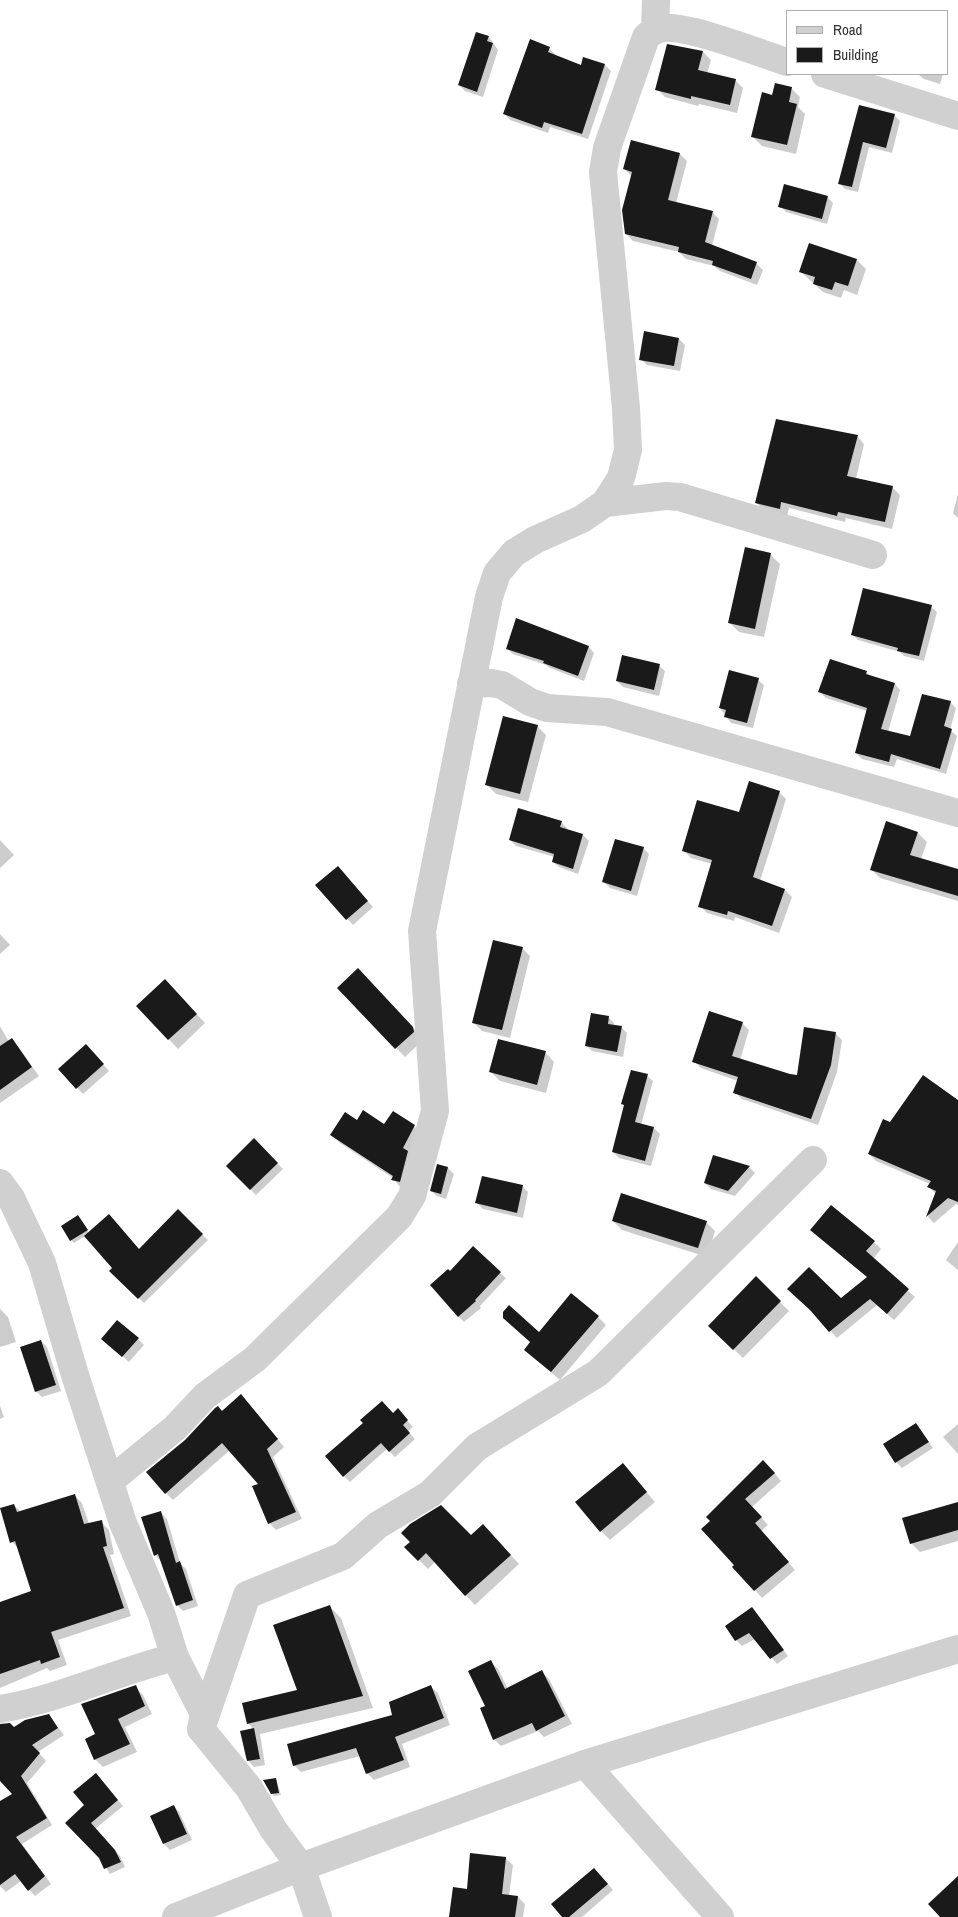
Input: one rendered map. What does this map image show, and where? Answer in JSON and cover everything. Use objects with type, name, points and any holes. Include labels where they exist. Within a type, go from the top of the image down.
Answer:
[{"type":"street","points":[[655,30],[656,0]]},
{"type":"street","points":[[110,1481],[175,1428],[205,1396],[255,1359],[399,1217],[412,1196],[434,1111],[422,931],[488,597],[497,573],[514,553],[535,540],[582,519],[605,503],[621,478],[628,450],[626,408],[603,172],[607,148],[646,37],[655,30],[664,28],[683,29],[786,62]]},
{"type":"street","points":[[828,75],[958,116]]},
{"type":"street","points":[[605,503],[666,496],[680,498],[873,555]]},
{"type":"street","points":[[471,684],[492,683],[502,685],[530,702],[547,708],[566,711],[607,712],[958,814]]},
{"type":"street","points":[[201,1729],[247,1595],[343,1556],[378,1524],[430,1494],[477,1447],[598,1373],[813,1160]]},
{"type":"street","points":[[0,1183],[11,1198],[42,1262],[124,1523],[161,1613],[175,1657],[204,1714],[201,1729]]},
{"type":"street","points":[[176,1917],[301,1866],[585,1764],[958,1649]]},
{"type":"street","points":[[0,1709],[34,1703],[137,1667],[175,1657]]},
{"type":"street","points":[[201,1729],[249,1788],[273,1829],[301,1866],[318,1917]]},
{"type":"street","points":[[585,1764],[720,1917]]},
{"type":"building","points":[[476,32],[489,36],[487,41],[493,43],[477,92],[458,85]]},
{"type":"building","points":[[530,39],[550,47],[548,52],[581,65],[583,57],[605,64],[582,134],[544,122],[542,128],[503,114]]},
{"type":"building","points":[[667,44],[703,51],[698,70],[736,79],[730,105],[691,96],[691,99],[655,90]]},
{"type":"building","points":[[775,83],[792,87],[789,102],[797,104],[787,145],[751,137],[762,92],[772,95]]},
{"type":"building","points":[[859,105],[895,114],[886,148],[863,142],[852,187],[838,184]]},
{"type":"building","points":[[631,140],[680,153],[668,200],[713,211],[705,242],[757,262],[751,279],[712,265],[713,261],[678,252],[679,247],[625,234],[622,210],[632,172],[623,169]]},
{"type":"building","points":[[784,184],[828,196],[822,219],[778,207]]},
{"type":"building","points":[[809,243],[857,259],[848,286],[835,282],[832,290],[813,284],[815,277],[799,272]]},
{"type":"building","points":[[644,331],[679,338],[674,366],[639,360]]},
{"type":"building","points":[[776,419],[858,435],[847,476],[893,486],[885,522],[838,512],[837,516],[781,502],[780,509],[755,503]]},
{"type":"building","points":[[745,547],[771,553],[755,629],[728,623]]},
{"type":"building","points":[[863,588],[932,605],[919,656],[897,651],[898,648],[851,635]]},
{"type":"building","points":[[516,618],[589,646],[578,676],[543,663],[544,661],[506,649]]},
{"type":"building","points":[[622,655],[660,664],[654,690],[616,681]]},
{"type":"building","points":[[830,659],[867,671],[866,674],[895,683],[881,729],[910,736],[922,694],[951,701],[944,726],[952,729],[940,769],[891,754],[889,762],[855,753],[867,708],[818,692]]},
{"type":"building","points":[[729,670],[759,678],[747,723],[724,717],[726,710],[719,708]]},
{"type":"building","points":[[503,716],[538,725],[520,794],[485,785]]},
{"type":"building","points":[[749,781],[780,791],[753,877],[785,889],[772,926],[728,911],[727,915],[698,907],[712,860],[682,851],[697,800],[739,812]]},
{"type":"building","points":[[518,808],[562,821],[560,827],[583,834],[573,869],[552,862],[554,854],[509,840]]},
{"type":"building","points":[[886,821],[918,832],[910,855],[958,869],[958,896],[870,870]]},
{"type":"building","points":[[615,839],[644,847],[631,891],[602,882]]},
{"type":"building","points":[[338,866],[368,901],[346,920],[315,885]]},
{"type":"building","points":[[493,940],[523,947],[502,1030],[472,1023]]},
{"type":"building","points":[[358,968],[413,1027],[414,1032],[395,1049],[337,988]]},
{"type":"building","points":[[165,979],[197,1014],[168,1040],[136,1006]]},
{"type":"building","points":[[709,1011],[743,1022],[732,1056],[790,1074],[797,1075],[804,1027],[836,1032],[831,1065],[811,1119],[733,1093],[738,1077],[692,1062]]},
{"type":"building","points":[[591,1013],[609,1016],[608,1024],[622,1026],[617,1052],[585,1046]]},
{"type":"building","points":[[12,1038],[32,1067],[0,1090],[0,1046]]},
{"type":"building","points":[[498,1039],[546,1051],[537,1085],[489,1072]]},
{"type":"building","points":[[86,1044],[104,1064],[76,1089],[58,1069]]},
{"type":"building","points":[[631,1070],[648,1074],[635,1122],[654,1127],[645,1161],[612,1152],[624,1105],[621,1104]]},
{"type":"building","points":[[923,1075],[958,1100],[958,1202],[948,1198],[926,1217],[936,1191],[927,1187],[931,1181],[868,1154],[883,1119],[890,1122]]},
{"type":"building","points":[[363,1110],[384,1124],[393,1111],[415,1125],[403,1148],[408,1151],[400,1182],[391,1180],[393,1176],[330,1135],[345,1112],[357,1120]]},
{"type":"building","points":[[254,1138],[278,1163],[250,1190],[226,1166]]},
{"type":"building","points":[[713,1155],[750,1166],[728,1191],[704,1183]]},
{"type":"building","points":[[437,1164],[448,1167],[441,1194],[430,1191]]},
{"type":"building","points":[[482,1176],[523,1185],[517,1213],[475,1203]]},
{"type":"building","points":[[621,1193],[707,1221],[698,1248],[612,1221]]},
{"type":"building","points":[[831,1205],[875,1241],[866,1251],[909,1289],[887,1314],[870,1299],[829,1332],[810,1310],[787,1289],[809,1267],[841,1298],[867,1277],[810,1230]]},
{"type":"building","points":[[178,1209],[203,1234],[138,1299],[109,1271],[112,1268],[84,1236],[109,1214],[139,1249]]},
{"type":"building","points":[[78,1215],[88,1230],[70,1241],[61,1226]]},
{"type":"building","points":[[473,1246],[501,1272],[476,1301],[458,1317],[430,1285],[448,1269],[450,1271]]},
{"type":"building","points":[[756,1276],[781,1301],[733,1350],[708,1326]]},
{"type":"building","points":[[571,1293],[599,1316],[551,1372],[524,1350],[530,1342],[503,1318],[503,1312],[509,1305],[539,1332]]},
{"type":"building","points":[[117,1320],[139,1338],[122,1357],[101,1339]]},
{"type":"building","points":[[41,1340],[56,1385],[35,1392],[20,1347]]},
{"type":"building","points":[[241,1394],[278,1439],[267,1449],[296,1512],[268,1524],[252,1486],[258,1484],[222,1443],[165,1494],[146,1472],[185,1440],[215,1408],[218,1406],[222,1411]]},
{"type":"building","points":[[382,1401],[393,1413],[398,1408],[408,1420],[403,1425],[410,1433],[389,1452],[381,1443],[343,1477],[325,1456],[363,1423],[360,1420]]},
{"type":"building","points":[[916,1423],[929,1442],[895,1463],[883,1444]]},
{"type":"building","points":[[763,1460],[775,1473],[745,1499],[762,1517],[755,1523],[789,1562],[754,1591],[732,1567],[734,1565],[701,1529],[710,1521],[706,1517]]},
{"type":"building","points":[[623,1463],[647,1492],[600,1532],[575,1502]]},
{"type":"building","points":[[75,1494],[84,1524],[102,1520],[107,1546],[103,1547],[124,1608],[51,1632],[60,1657],[41,1664],[40,1660],[0,1674],[0,1602],[31,1591],[15,1541],[10,1543],[0,1508],[14,1504],[17,1512]]},
{"type":"building","points":[[958,1502],[958,1530],[910,1544],[902,1518]]},
{"type":"building","points":[[441,1505],[471,1535],[483,1524],[511,1555],[465,1596],[426,1553],[418,1561],[404,1547],[410,1542],[401,1533],[410,1524]]},
{"type":"building","points":[[161,1511],[176,1563],[180,1561],[193,1600],[176,1606],[158,1554],[154,1556],[141,1517]]},
{"type":"building","points":[[330,1605],[363,1696],[247,1724],[242,1703],[297,1690],[273,1625]]},
{"type":"building","points":[[752,1607],[784,1650],[770,1659],[749,1633],[735,1641],[725,1626]]},
{"type":"building","points":[[491,1660],[505,1689],[542,1670],[565,1716],[536,1731],[532,1723],[493,1740],[480,1708],[485,1706],[468,1671]]},
{"type":"building","points":[[136,1685],[145,1706],[118,1719],[130,1744],[94,1760],[85,1739],[95,1734],[81,1704]]},
{"type":"building","points":[[431,1685],[444,1718],[395,1737],[404,1760],[366,1774],[356,1748],[293,1766],[287,1744],[392,1715],[389,1702]]},
{"type":"building","points":[[49,1714],[58,1728],[32,1745],[40,1753],[21,1776],[47,1818],[16,1837],[45,1876],[28,1891],[15,1874],[0,1885],[0,1801],[12,1794],[0,1781],[0,1724],[10,1723],[14,1727],[25,1720]]},
{"type":"building","points":[[254,1728],[260,1759],[247,1761],[240,1731]]},
{"type":"building","points":[[96,1773],[118,1800],[91,1823],[115,1850],[121,1862],[104,1869],[99,1858],[65,1823],[84,1805],[73,1792]]},
{"type":"building","points":[[276,1778],[279,1793],[271,1794],[263,1780]]},
{"type":"building","points":[[174,1805],[187,1834],[163,1844],[150,1816]]},
{"type":"building","points":[[470,1853],[506,1857],[502,1894],[518,1896],[515,1917],[449,1917],[453,1887],[467,1889]]},
{"type":"building","points":[[594,1868],[608,1884],[569,1917],[562,1917],[551,1904]]},
{"type":"building","points":[[958,1876],[958,1917],[940,1917],[928,1904]]}]
